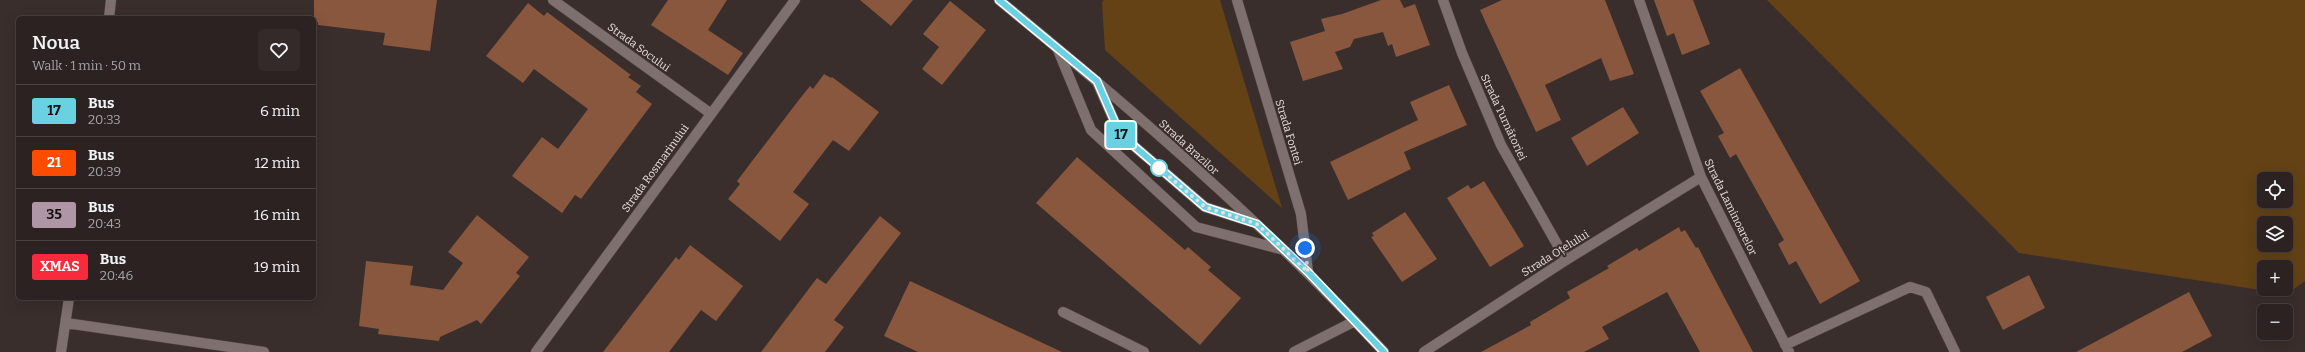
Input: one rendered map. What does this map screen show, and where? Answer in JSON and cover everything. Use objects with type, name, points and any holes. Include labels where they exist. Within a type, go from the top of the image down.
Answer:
[{"type":"street","points":[[109,16],[112,0]]},
{"type":"street","name":"Strada Socului","points":[[553,0],[710,113]]},
{"type":"street","name":"Strada Rosmarinului","points":[[536,352],[794,0]]},
{"type":"street","name":"Strada Brazilor","points":[[999,0],[1097,81],[1257,224],[1308,272],[1384,352]]},
{"type":"street","name":"Strada Fontei","points":[[1237,0],[1301,214],[1308,272]]},
{"type":"street","name":"Strada Turnătoriei","points":[[1443,0],[1462,53],[1501,145],[1566,260]]},
{"type":"street","name":"Strada Laminoarelor","points":[[1639,0],[1701,177],[1787,348]]},
{"type":"street","points":[[1058,48],[1091,130],[1196,227],[1285,250]]},
{"type":"street","points":[[1097,81],[1120,134],[1205,207],[1257,224]]},
{"type":"street","name":"Strada Oțelului","points":[[1424,352],[1566,260],[1701,177]]},
{"type":"street","points":[[1787,348],[1910,287],[1926,292],[1955,352]]},
{"type":"street","points":[[61,352],[69,300]]},
{"type":"street","points":[[1063,312],[1144,352]]},
{"type":"street","points":[[1294,352],[1355,321]]},
{"type":"street","points":[[66,324],[264,352]]},
{"type":"shaded area","points":[[1104,0],[1220,0],[1282,208],[1105,50],[1102,2]]},
{"type":"shaded area","points":[[1767,0],[2305,0],[2305,281],[2293,290],[2293,260],[2257,260],[2257,289],[2019,253]]},
{"type":"building","points":[[314,0],[437,0],[430,51],[383,45],[385,33],[318,25],[318,22],[316,22],[316,16],[314,16]]},
{"type":"building","points":[[668,0],[727,0],[708,30],[743,53],[728,75],[651,25]]},
{"type":"building","points":[[860,0],[913,0],[891,26]]},
{"type":"building","points":[[1381,0],[1400,0],[1404,8],[1415,4],[1430,45],[1396,57],[1392,44],[1388,46],[1383,32],[1354,39],[1350,47],[1335,52],[1343,69],[1303,81],[1290,42],[1325,31],[1321,19],[1342,14]]},
{"type":"building","points":[[1502,0],[1605,0],[1634,74],[1610,81],[1601,58],[1545,85],[1561,120],[1536,132],[1480,10]]},
{"type":"building","points":[[1654,0],[1693,0],[1710,44],[1682,55],[1674,33],[1667,36]]},
{"type":"building","points":[[950,1],[986,30],[942,85],[922,69],[939,47],[923,34]]},
{"type":"building","points":[[528,3],[544,16],[547,12],[631,75],[628,77],[641,86],[636,92],[652,104],[581,199],[575,195],[562,213],[512,176],[542,137],[558,149],[588,109],[534,69],[523,83],[486,56]]},
{"type":"building","points":[[1740,68],[1860,281],[1820,304],[1796,261],[1789,265],[1778,244],[1784,240],[1736,154],[1730,158],[1718,136],[1724,133],[1700,91]]},
{"type":"building","points":[[824,74],[831,78],[832,77],[879,112],[849,151],[833,140],[793,192],[809,204],[780,241],[728,199],[740,184],[737,181],[798,101],[810,86],[813,89]]},
{"type":"building","points":[[1449,85],[1467,125],[1404,152],[1411,169],[1348,200],[1330,162],[1418,120],[1410,102]]},
{"type":"building","points":[[1623,107],[1639,133],[1587,166],[1571,138]]},
{"type":"building","points":[[1077,157],[1185,250],[1188,247],[1211,267],[1208,270],[1241,298],[1200,345],[1036,203]]},
{"type":"building","points":[[1484,181],[1524,246],[1490,267],[1447,198],[1468,185],[1471,189]]},
{"type":"building","points":[[1405,212],[1437,259],[1402,282],[1371,237],[1374,236],[1372,233]]},
{"type":"building","points":[[477,215],[529,257],[516,273],[520,276],[481,324],[477,320],[440,337],[439,341],[378,334],[379,329],[359,326],[366,261],[413,266],[410,285],[443,290],[463,263],[448,252]]},
{"type":"building","points":[[880,216],[901,233],[834,320],[844,327],[825,352],[761,352],[817,278],[826,284]]},
{"type":"building","points":[[1679,227],[1681,232],[1685,230],[1696,248],[1698,247],[1753,352],[1700,352],[1667,292],[1602,327],[1609,339],[1584,352],[1481,352],[1531,325],[1530,322],[1570,298],[1567,292],[1609,268],[1607,266],[1637,248],[1639,251]]},
{"type":"building","points":[[690,245],[743,286],[716,321],[701,310],[669,352],[603,352],[676,257],[679,260]]},
{"type":"building","points":[[2029,275],[2045,308],[2003,330],[1986,297]]},
{"type":"building","points":[[910,281],[1062,352],[918,352],[884,336]]},
{"type":"building","points":[[2189,292],[2212,336],[2182,352],[2076,352]]},
{"type":"bus line","name":"17","points":[[999,0],[1097,81],[1120,134],[1205,207],[1257,224],[1308,272],[1384,352]]},
{"type":"route","points":[[1159,168],[1158,167],[1205,207],[1257,224],[1308,272],[1305,248]]}]
